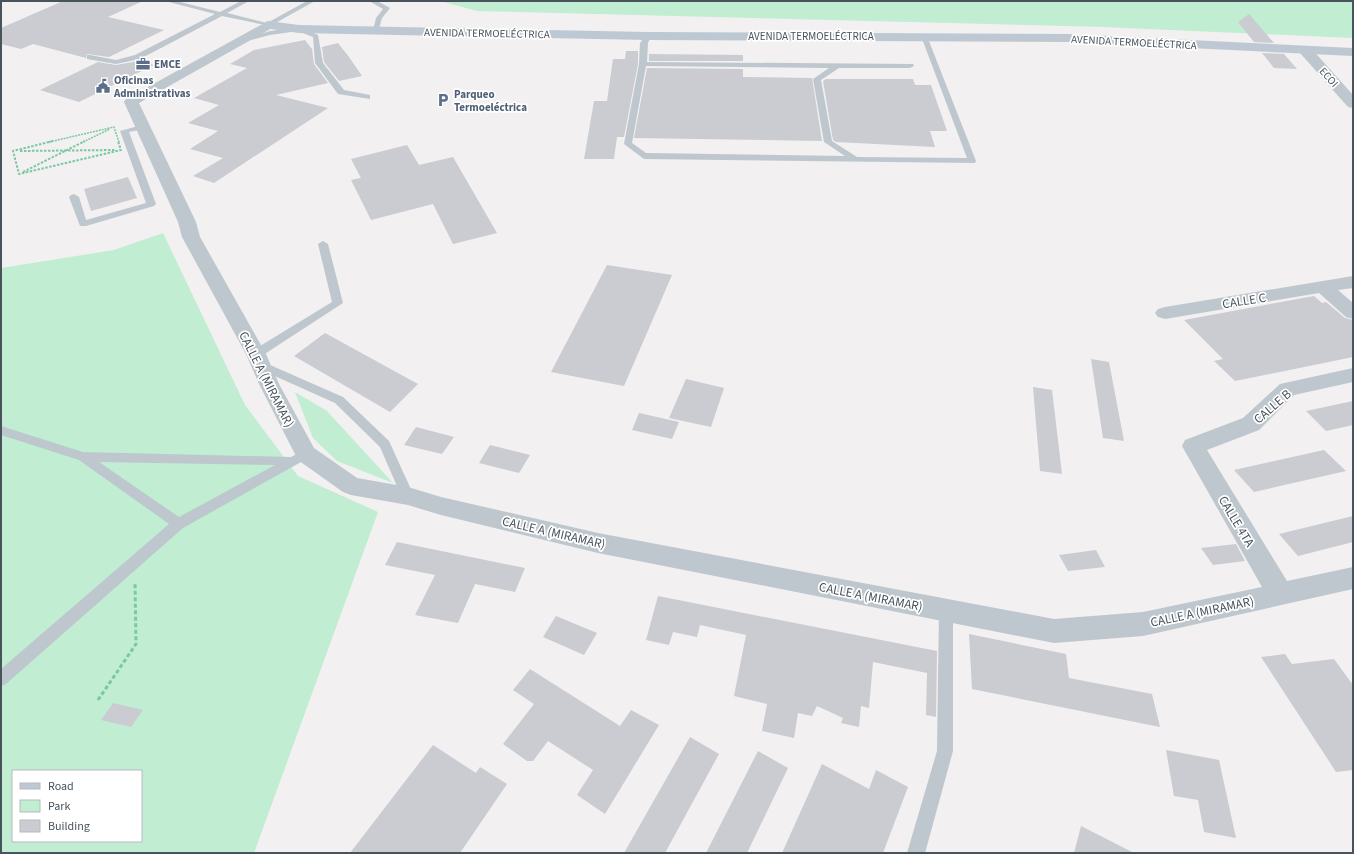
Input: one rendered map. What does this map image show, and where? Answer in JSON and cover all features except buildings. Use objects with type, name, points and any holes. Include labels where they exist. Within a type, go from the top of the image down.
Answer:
[{"type":"main road","name":"AVENIDA TERMOELÉCTRICA","points":[[268,25],[299,22],[376,30],[648,36],[924,36],[1067,38],[1353,52]]},
{"type":"street","name":"CALLE A (MIRAMAR)","points":[[268,25],[131,102],[187,222],[191,237],[259,360],[298,458],[351,486],[408,496],[441,506],[598,543],[1054,631],[1143,624],[1353,578]]},
{"type":"street","name":"ECOI","points":[[1305,50],[1353,104]]},
{"type":"street","name":"CALLE C","points":[[1165,313],[1353,282]]},
{"type":"street","points":[[1323,287],[1353,313]]},
{"type":"street","name":"CALLE B","points":[[1193,446],[1251,424],[1287,389],[1353,375]]},
{"type":"street","name":"CALLE 4TA","points":[[1193,446],[1281,594]]},
{"type":"lane","points":[[168,1],[268,25],[310,2],[319,1]]},
{"type":"lane","points":[[90,57],[116,62],[137,57],[246,1]]},
{"type":"lane","points":[[372,1],[387,8],[379,18],[376,30]]},
{"type":"lane","points":[[238,41],[270,33],[299,22],[310,2]]},
{"type":"lane","points":[[299,22],[316,36],[319,64],[341,92],[367,97]]},
{"type":"lane","points":[[648,36],[644,43],[643,64],[628,144],[644,156],[972,161],[924,36]]},
{"type":"lane","points":[[643,64],[910,66]]},
{"type":"lane","points":[[796,65],[817,78]]},
{"type":"lane","points":[[817,78],[838,65]]},
{"type":"lane","points":[[817,78],[823,146]]},
{"type":"lane","points":[[74,197],[83,224],[151,204],[124,131],[142,127]]},
{"type":"lane","points":[[823,146],[856,160]]},
{"type":"lane","points":[[808,159],[823,146]]},
{"type":"lane","points":[[324,244],[338,303],[259,360],[339,400],[385,444],[408,496]]},
{"type":"lane","points":[[1,430],[83,457],[178,524]]},
{"type":"lane","points":[[83,457],[298,458]]},
{"type":"lane","points":[[1,679],[178,524],[298,458]]},
{"type":"lane","points":[[916,853],[945,751],[946,610]]},
{"type":"path","points":[[123,80],[134,83]]},
{"type":"path","points":[[114,128],[122,150]]},
{"type":"path","points":[[19,174],[114,128]]},
{"type":"path","points":[[14,151],[114,128]]},
{"type":"path","points":[[14,151],[122,150]]},
{"type":"path","points":[[19,174],[122,150]]},
{"type":"path","points":[[14,151],[19,174]]},
{"type":"path","points":[[98,700],[136,644],[134,563]]},
{"type":"green space","points":[[440,1],[1353,1],[1353,38],[1103,27],[477,11]]},
{"type":"green space","points":[[163,233],[245,405],[298,476],[378,512],[254,853],[1,853],[1,268],[114,250]]},
{"type":"green space","points":[[295,392],[327,411],[393,483],[337,461],[313,438]]},
{"type":"place","name":"EMCE","points":[[143,64]]},
{"type":"place","name":"Oficinas Administrativas","points":[[103,86]]},
{"type":"place","name":"Parqueo Termoeléctrica","points":[[443,100]]}]
